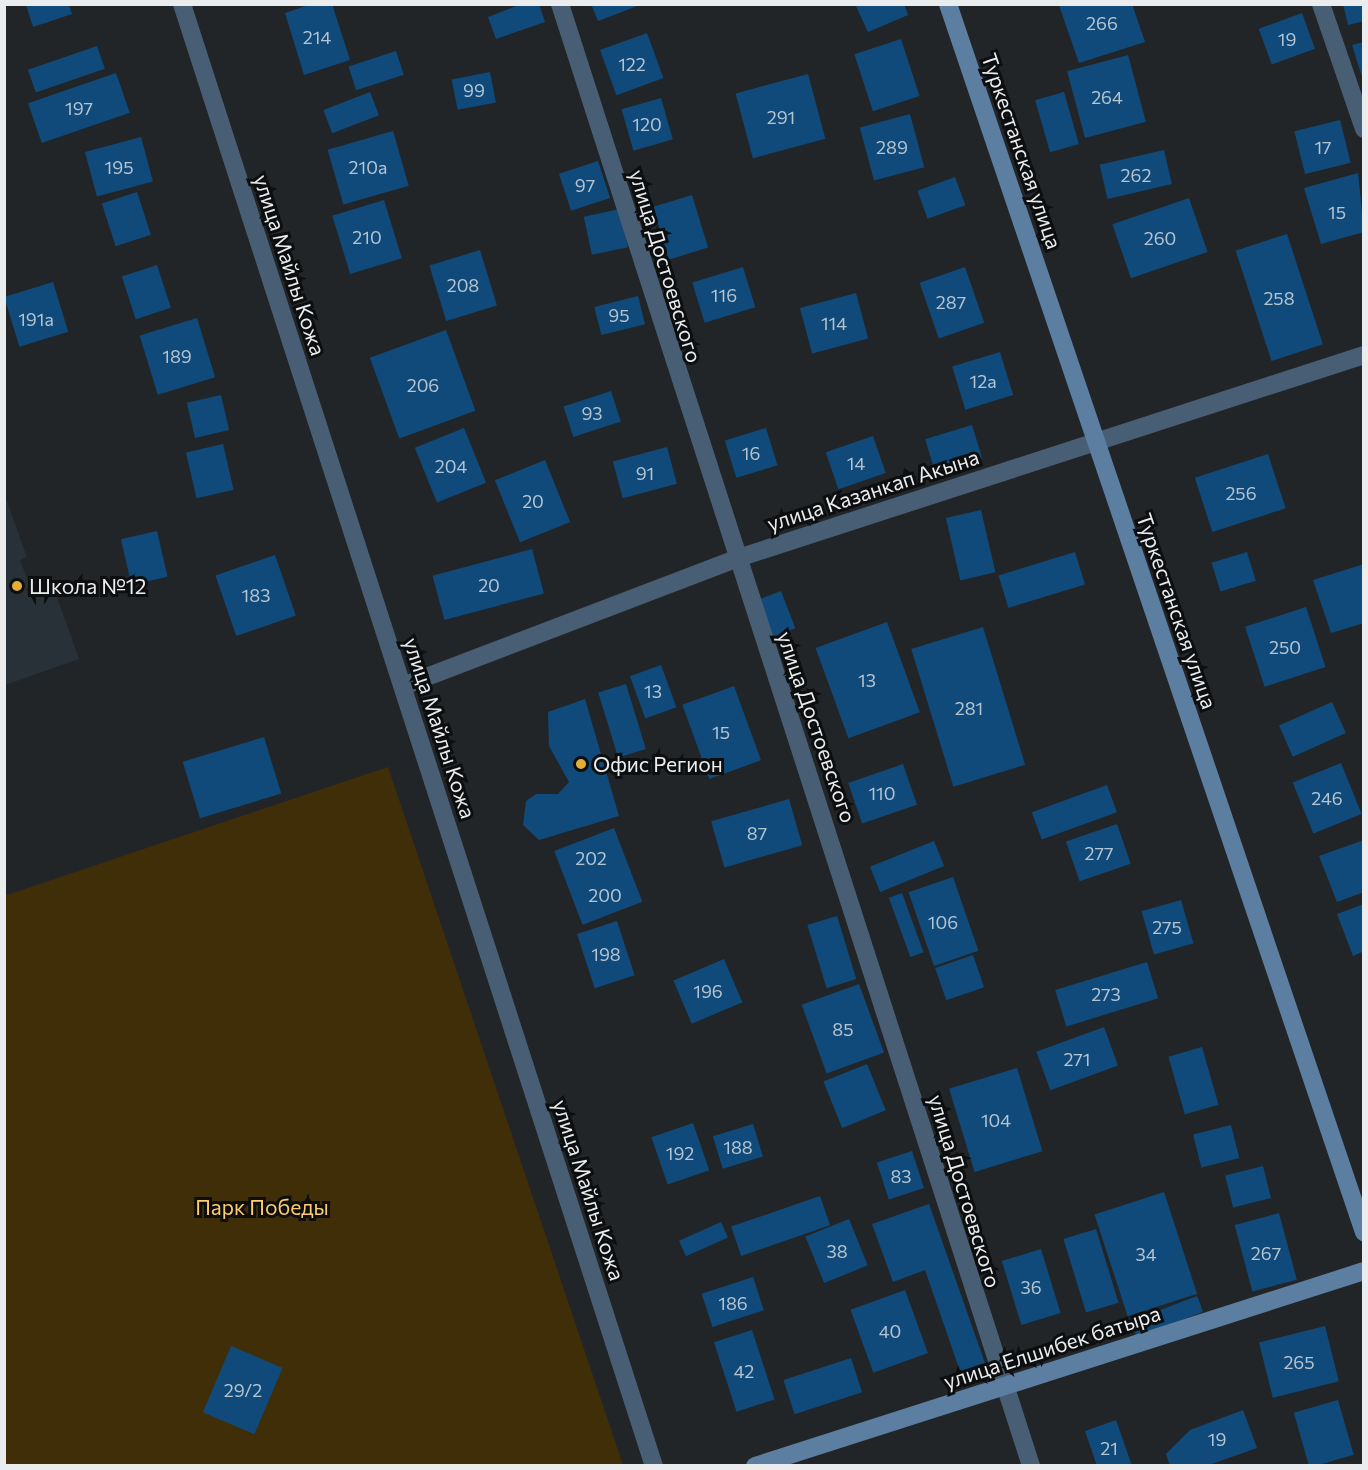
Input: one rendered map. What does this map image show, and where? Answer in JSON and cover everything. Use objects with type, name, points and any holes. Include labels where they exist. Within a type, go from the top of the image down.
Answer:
[{"type":"street","name":"улица Майлы Кожа","points":[[182,4],[654,1466]]},
{"type":"street","name":"улица Достоевского","points":[[560,4],[735,559],[828,827],[1003,1387],[1031,1466]]},
{"type":"street","name":"Туркестанская улица","points":[[948,4],[1364,1232]]},
{"type":"street","points":[[1321,4],[1364,129]]},
{"type":"street","name":"улица Казанкап Акына","points":[[403,686],[735,559],[1364,355]]},
{"type":"street","name":"улица Елшибек батыра","points":[[754,1466],[1364,1271]]},
{"type":"shaded area","name":"Школа №12","points":[[4,493],[27,557],[20,560],[31,589],[52,583],[79,659],[5,685]]},
{"type":"green space","name":"Парк Победы","points":[[388,767],[623,1465],[5,1465],[4,896]]},
{"type":"building","points":[[312,4],[332,4],[350,60],[304,75],[285,13]]},
{"type":"building","points":[[522,4],[539,4],[545,22],[496,39],[488,17]]},
{"type":"building","points":[[591,4],[640,4],[640,5],[598,21]]},
{"type":"building","points":[[855,4],[904,4],[908,15],[868,32]]},
{"type":"building","points":[[1132,4],[1145,42],[1079,63],[1059,5]]},
{"type":"building","points":[[1343,4],[1364,4],[1364,21],[1348,25]]},
{"type":"building","points":[[26,5],[69,5],[72,14],[33,27]]},
{"type":"building","points":[[1302,13],[1315,49],[1272,64],[1259,29]]},
{"type":"building","points":[[647,33],[663,78],[616,95],[600,50]]},
{"type":"building","points":[[901,39],[920,96],[873,111],[854,54]]},
{"type":"building","points":[[1364,42],[1364,80],[1363,80],[1352,45]]},
{"type":"building","points":[[97,46],[105,69],[36,92],[28,70]]},
{"type":"building","points":[[396,51],[404,75],[356,90],[348,66]]},
{"type":"building","points":[[1128,55],[1146,122],[1085,138],[1067,71]]},
{"type":"building","points":[[490,72],[496,102],[458,110],[452,79]]},
{"type":"building","points":[[116,73],[130,113],[42,143],[28,103]]},
{"type":"building","points":[[808,74],[825,139],[753,158],[736,93]]},
{"type":"building","points":[[370,92],[379,115],[332,133],[323,110]]},
{"type":"building","points":[[1064,92],[1079,144],[1050,152],[1035,100]]},
{"type":"building","points":[[661,98],[673,139],[633,151],[622,109]]},
{"type":"building","points":[[910,114],[924,167],[874,181],[860,127]]},
{"type":"building","points":[[1340,120],[1351,163],[1305,174],[1294,131]]},
{"type":"building","points":[[393,131],[409,186],[343,205],[328,150]]},
{"type":"building","points":[[141,137],[153,181],[97,196],[85,152]]},
{"type":"building","points":[[1164,150],[1172,184],[1108,199],[1100,165]]},
{"type":"building","points":[[598,161],[610,198],[571,211],[559,174]]},
{"type":"building","points":[[1358,173],[1364,232],[1321,244],[1304,188]]},
{"type":"building","points":[[955,177],[965,205],[928,219],[917,191]]},
{"type":"building","points":[[137,192],[151,235],[116,246],[102,203]]},
{"type":"building","points":[[692,195],[708,248],[669,260],[653,207]]},
{"type":"building","points":[[1189,198],[1208,252],[1131,278],[1112,224]]},
{"type":"building","points":[[384,200],[402,258],[350,274],[332,216]]},
{"type":"building","points":[[620,209],[628,247],[592,255],[584,217]]},
{"type":"building","points":[[1287,234],[1323,344],[1271,361],[1236,251]]},
{"type":"building","points":[[480,250],[497,305],[446,321],[429,265]]},
{"type":"building","points":[[157,265],[171,308],[136,319],[122,276]]},
{"type":"building","points":[[743,267],[755,307],[705,323],[692,282]]},
{"type":"building","points":[[965,267],[984,323],[939,338],[920,283]]},
{"type":"building","points":[[53,282],[68,332],[19,347],[4,297]]},
{"type":"building","points":[[856,293],[868,338],[812,353],[800,308]]},
{"type":"building","points":[[638,296],[645,324],[601,335],[594,307]]},
{"type":"building","points":[[197,318],[215,377],[158,395],[140,336]]},
{"type":"building","points":[[446,330],[475,411],[399,439],[370,358]]},
{"type":"building","points":[[1000,352],[1013,395],[965,410],[952,367]]},
{"type":"building","points":[[611,391],[621,421],[573,437],[563,406]]},
{"type":"building","points":[[221,395],[229,430],[195,438],[187,403]]},
{"type":"building","points":[[972,425],[982,458],[935,472],[925,439]]},
{"type":"building","points":[[464,428],[486,483],[437,503],[415,448]]},
{"type":"building","points":[[766,428],[777,465],[736,478],[725,441]]},
{"type":"building","points":[[873,436],[886,473],[838,489],[826,452]]},
{"type":"building","points":[[223,444],[234,490],[197,498],[186,453]]},
{"type":"building","points":[[667,447],[677,484],[623,498],[613,461]]},
{"type":"building","points":[[1268,454],[1286,508],[1212,532],[1195,478]]},
{"type":"building","points":[[545,460],[570,522],[520,542],[495,480]]},
{"type":"building","points":[[981,510],[995,572],[960,580],[946,518]]},
{"type":"building","points":[[157,531],[168,577],[132,585],[121,539]]},
{"type":"building","points":[[532,549],[544,593],[444,620],[433,576]]},
{"type":"building","points":[[1075,552],[1085,585],[1008,608],[998,575]]},
{"type":"building","points":[[1247,552],[1256,581],[1220,592],[1212,563]]},
{"type":"building","points":[[275,555],[296,616],[236,636],[215,576]]},
{"type":"building","points":[[1364,564],[1364,623],[1331,633],[1313,580]]},
{"type":"building","points":[[781,591],[795,628],[768,639],[754,601]]},
{"type":"building","points":[[1306,607],[1325,667],[1265,687],[1245,627]]},
{"type":"building","points":[[887,622],[920,712],[848,738],[816,648]]},
{"type":"building","points":[[983,627],[1025,765],[953,787],[911,649]]},
{"type":"building","points":[[661,665],[676,707],[645,719],[630,676]]},
{"type":"building","points":[[626,684],[646,749],[618,758],[598,692]]},
{"type":"building","points":[[734,686],[761,760],[709,779],[682,705]]},
{"type":"building","name":"Офис Регион","points":[[585,699],[619,816],[539,840],[523,825],[526,801],[536,794],[558,794],[569,782],[549,746],[548,712]]},
{"type":"building","points":[[1332,702],[1346,733],[1293,757],[1279,726]]},
{"type":"building","points":[[264,737],[281,793],[200,818],[183,762]]},
{"type":"building","points":[[1341,763],[1362,814],[1313,833],[1293,782]]},
{"type":"building","points":[[903,764],[917,805],[862,824],[848,783]]},
{"type":"building","points":[[1107,785],[1117,812],[1042,840],[1032,812]]},
{"type":"building","points":[[789,799],[802,845],[724,867],[711,821]]},
{"type":"building","points":[[1117,824],[1131,864],[1080,881],[1066,842]]},
{"type":"building","points":[[614,828],[642,902],[583,925],[554,851]]},
{"type":"building","points":[[1364,840],[1364,892],[1337,902],[1319,856]]},
{"type":"building","points":[[934,841],[944,866],[880,892],[870,867]]},
{"type":"building","points":[[953,877],[978,951],[934,966],[909,892]]},
{"type":"building","points":[[902,893],[924,952],[910,957],[889,898]]},
{"type":"building","points":[[1181,900],[1193,943],[1154,955],[1142,911]]},
{"type":"building","points":[[1364,904],[1364,951],[1353,956],[1337,914]]},
{"type":"building","points":[[837,916],[856,979],[827,988],[807,925]]},
{"type":"building","points":[[617,921],[635,975],[595,988],[577,934]]},
{"type":"building","points":[[973,955],[984,987],[946,1000],[935,968]]},
{"type":"building","points":[[724,959],[742,1002],[692,1024],[673,980]]},
{"type":"building","points":[[1147,962],[1158,998],[1066,1026],[1055,990]]},
{"type":"building","points":[[859,984],[884,1053],[827,1073],[802,1005]]},
{"type":"building","points":[[1104,1027],[1118,1066],[1050,1090],[1036,1052]]},
{"type":"building","points":[[1202,1047],[1219,1105],[1185,1114],[1168,1057]]},
{"type":"building","points":[[867,1064],[886,1110],[842,1128],[823,1082]]},
{"type":"building","points":[[1017,1068],[1042,1151],[975,1172],[949,1089]]},
{"type":"building","points":[[693,1123],[709,1170],[668,1185],[651,1137]]},
{"type":"building","points":[[753,1124],[763,1157],[723,1169],[713,1136]]},
{"type":"building","points":[[1231,1125],[1239,1158],[1201,1167],[1193,1134]]},
{"type":"building","points":[[912,1151],[924,1188],[889,1200],[877,1162]]},
{"type":"building","points":[[1263,1166],[1271,1198],[1233,1207],[1225,1175]]},
{"type":"building","points":[[1164,1192],[1197,1294],[1128,1316],[1095,1215]]},
{"type":"building","points":[[820,1196],[830,1225],[741,1256],[731,1227]]},
{"type":"building","points":[[929,1204],[986,1366],[961,1374],[925,1270],[893,1282],[872,1224]]},
{"type":"building","points":[[1279,1213],[1297,1280],[1252,1292],[1235,1225]]},
{"type":"building","points":[[849,1219],[868,1265],[824,1283],[805,1237]]},
{"type":"building","points":[[721,1222],[728,1238],[686,1256],[679,1241]]},
{"type":"building","points":[[1096,1229],[1119,1303],[1086,1313],[1063,1239]]},
{"type":"building","points":[[1041,1249],[1061,1313],[1021,1325],[1002,1261]]},
{"type":"building","points":[[753,1277],[764,1310],[712,1327],[702,1294]]},
{"type":"building","points":[[905,1290],[928,1353],[873,1373],[850,1310]]},
{"type":"building","points":[[1197,1296],[1203,1312],[1137,1337],[1131,1321]]},
{"type":"building","points":[[1325,1326],[1339,1381],[1273,1398],[1259,1342]]},
{"type":"building","points":[[752,1330],[775,1399],[737,1412],[714,1342]]},
{"type":"building","points":[[231,1346],[283,1368],[254,1434],[203,1412]]},
{"type":"building","points":[[851,1358],[862,1392],[795,1414],[783,1380]]},
{"type":"building","points":[[1338,1400],[1354,1455],[1309,1466],[1294,1413]]},
{"type":"building","points":[[1243,1410],[1257,1448],[1206,1466],[1170,1466],[1166,1454],[1190,1430]]},
{"type":"building","points":[[1116,1420],[1132,1466],[1097,1466],[1085,1431]]},
{"type":"place","name":"Школа №12","points":[[17,586]]},
{"type":"place","name":"Офис Регион","points":[[581,764]]}]
